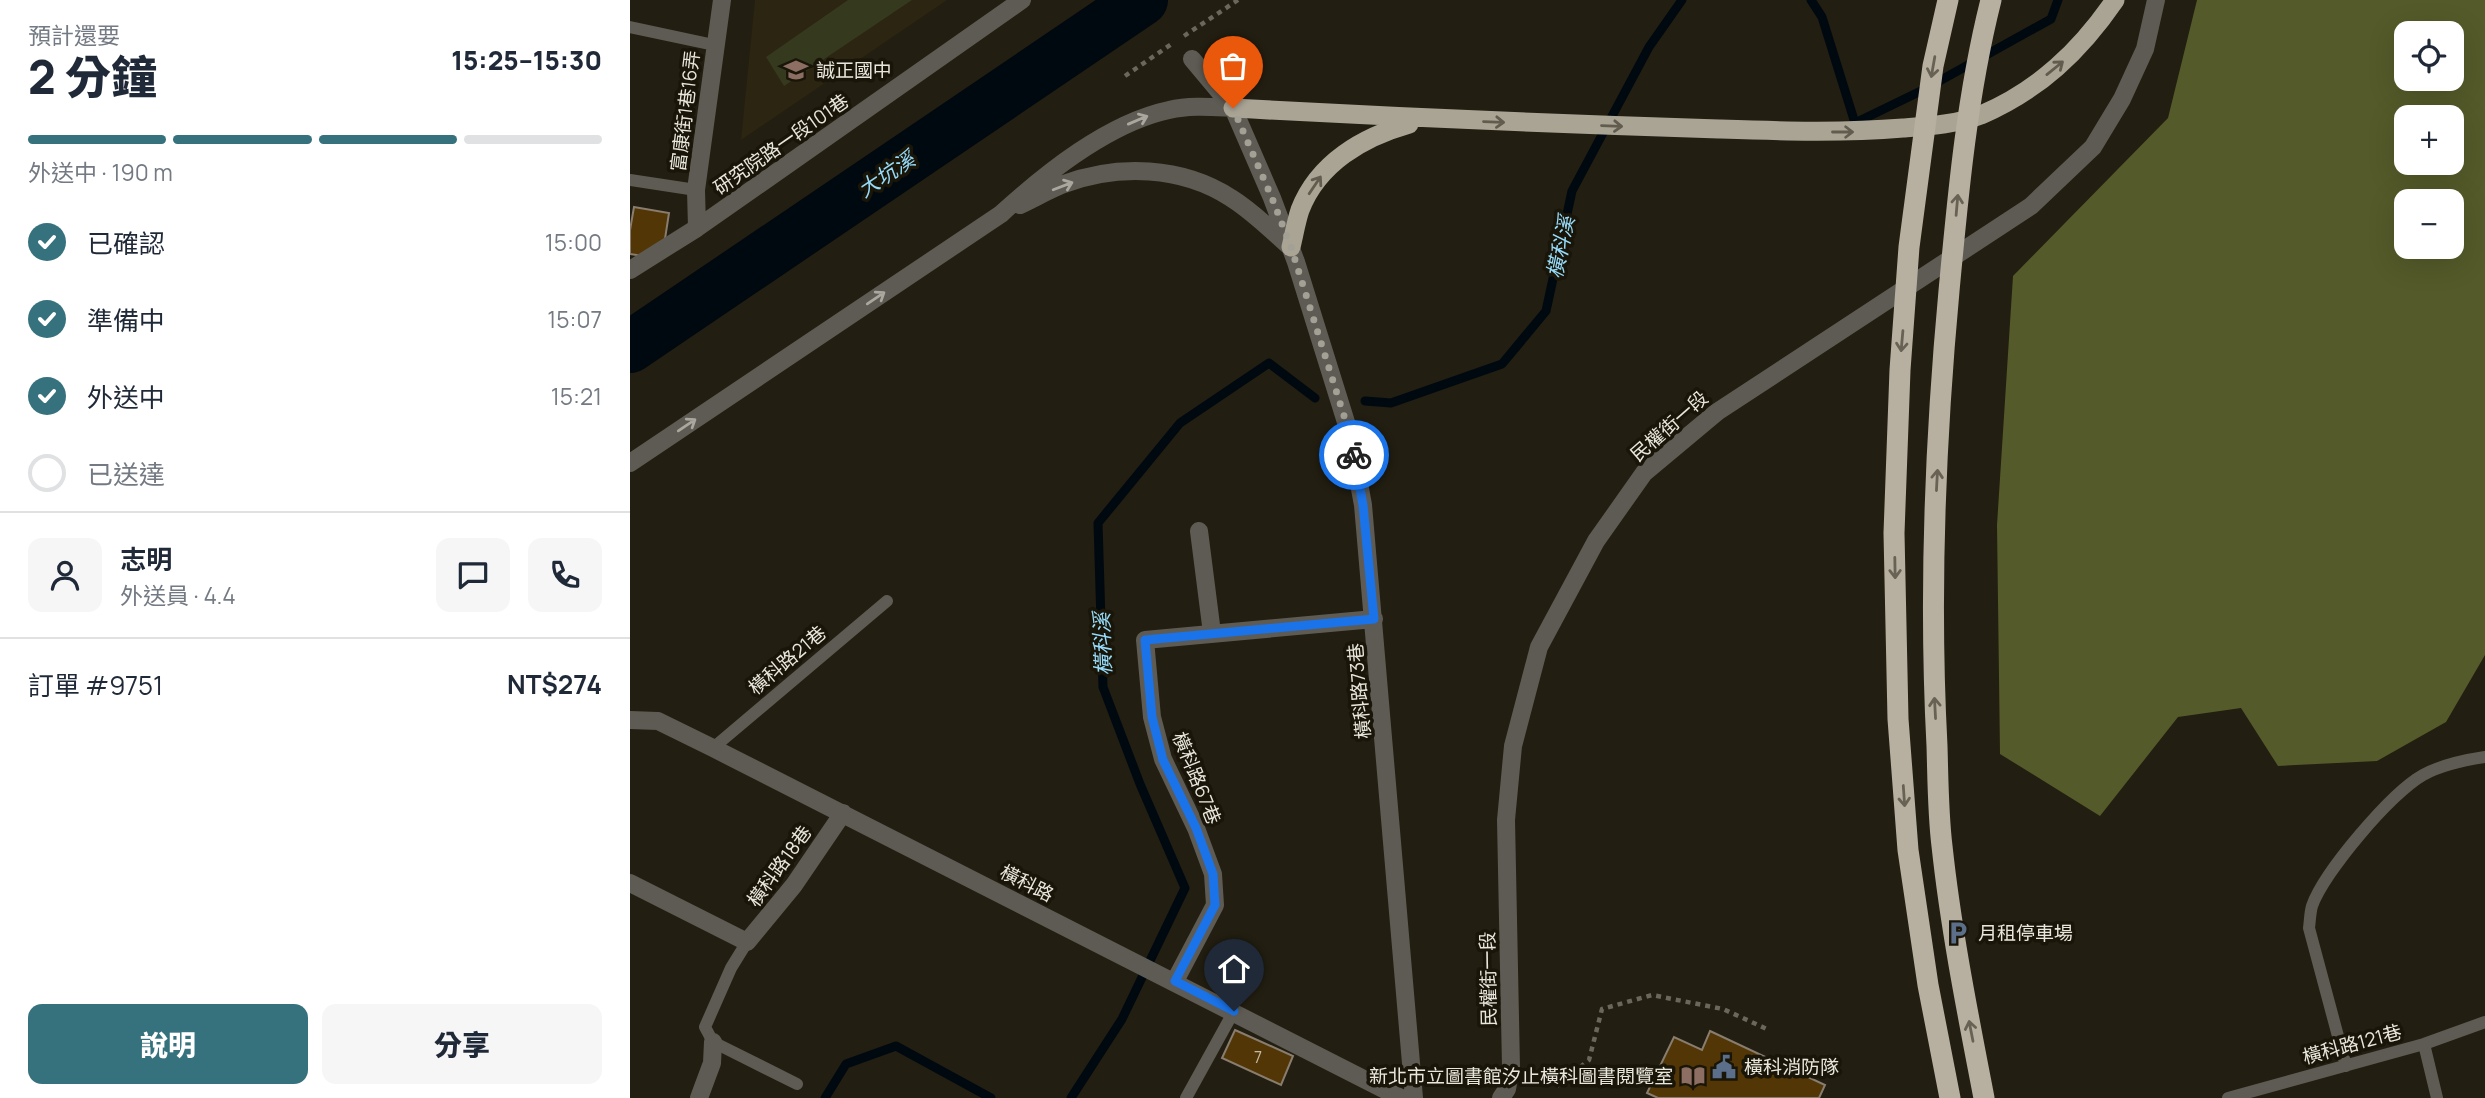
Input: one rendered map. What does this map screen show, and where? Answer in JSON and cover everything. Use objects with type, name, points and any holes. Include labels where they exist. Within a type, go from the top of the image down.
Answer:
[{"type":"highway","points":[[1948,0],[1933,65],[1909,247],[1900,370],[1894,533],[1898,719],[1908,850],[1928,985],[1950,1098]]},
{"type":"highway","points":[[1984,1098],[1964,995],[1942,845],[1933,662],[1935,513],[1942,366],[1958,192],[1979,47],[1991,0]]},
{"type":"highway","points":[[1233,108],[1544,124],[1847,132],[1931,126],[1979,116],[2023,94],[2066,60],[2092,34],[2115,0]]},
{"type":"highway","points":[[1291,247],[1300,209],[1317,179],[1343,154],[1385,130],[1445,120]]},
{"type":"street","name":"富康街1巷16弄","points":[[697,228],[696,190],[722,0]]},
{"type":"street","name":"研究院路一段101巷","points":[[630,270],[697,228],[1022,0]]},
{"type":"street","name":"民權街一段","points":[[1501,1098],[1507,1089],[1511,1068],[1506,820],[1513,746],[1539,647],[1595,541],[1644,473],[1717,412],[2031,206],[2093,147],[2122,99],[2145,49],[2156,0]]},
{"type":"street","name":"橫科路73巷","points":[[1192,59],[1233,108],[1272,198],[1291,247],[1350,435],[1363,505],[1414,1098]]},
{"type":"street","points":[[1001,214],[1028,189],[1091,144],[1142,118],[1169,109],[1198,106],[1233,108]]},
{"type":"street","points":[[630,463],[1001,214],[1065,184],[1102,174],[1135,170],[1168,173],[1198,181],[1229,197],[1291,247]]},
{"type":"street","points":[[1199,531],[1212,633]]},
{"type":"street","name":"橫科路67巷","points":[[1170,979],[1215,905],[1213,874],[1196,828],[1163,760],[1152,717],[1145,640],[1374,619]]},
{"type":"street","name":"橫科路","points":[[630,720],[658,721],[1401,1098]]},
{"type":"street","name":"橫科路18巷","points":[[747,942],[794,885],[843,813]]},
{"type":"street","points":[[630,883],[747,942]]},
{"type":"street","points":[[699,1098],[712,1063],[713,1042]]},
{"type":"lane","points":[[630,27],[714,45]]},
{"type":"lane","points":[[630,180],[696,190]]},
{"type":"lane","name":"橫科路21巷","points":[[713,748],[887,601]]},
{"type":"lane","points":[[2346,1066],[2309,928],[2312,906],[2337,864],[2383,809],[2423,776],[2466,760],[2485,757]]},
{"type":"lane","points":[[747,942],[731,968],[705,1027],[713,1042],[797,1084]]},
{"type":"lane","points":[[1186,1098],[1234,1011]]},
{"type":"lane","name":"橫科路121巷","points":[[2228,1098],[2424,1044],[2485,1022]]},
{"type":"lane","points":[[2424,1044],[2437,1098]]},
{"type":"path","points":[[1557,1086],[1589,1060],[1602,1009],[1652,995],[1723,1009],[1769,1030]]},
{"type":"shaded area","name":"誠正國中","points":[[755,0],[947,0],[741,140]]},
{"type":"green space","points":[[848,0],[912,0],[784,86],[766,57]]},
{"type":"green space","points":[[2197,0],[2485,0],[2485,655],[2446,722],[2377,761],[2278,766],[2241,708],[2178,717],[2100,816],[2000,754],[1997,525],[2013,276],[2168,118]]},
{"type":"building","points":[[634,207],[669,213],[665,239],[643,256],[630,254]]},
{"type":"building","points":[[1235,1030],[1293,1056],[1281,1085],[1222,1058]]},
{"type":"building","name":"橫科消防隊","points":[[1710,1031],[1825,1085],[1819,1098],[1658,1098],[1647,1093],[1674,1037],[1702,1050]]},
{"type":"waterway","name":"大坑溪","points":[[630,347],[1142,0]]},
{"type":"waterway","name":"橫科溪","points":[[1365,401],[1391,403],[1502,364],[1546,311],[1572,191],[1649,47],[1682,0]]},
{"type":"waterway","name":"橫科溪","points":[[1811,0],[1822,17],[1855,123],[1925,89],[2051,19],[2058,0]]},
{"type":"waterway","name":"橫科溪","points":[[1071,1098],[1122,1019],[1185,888],[1140,784],[1103,687],[1098,523],[1180,423],[1269,363],[1315,398]]},
{"type":"waterway","name":"橫科溪","points":[[825,1098],[846,1064],[896,1046],[991,1098]]},
{"type":"way so far","points":[[1233,108],[1296,262],[1354,455]]},
{"type":"place","name":"誠正國中","points":[[796,70]]},
{"type":"place","name":"月租停車場","points":[[1958,933]]},
{"type":"place","name":"橫科消防隊","points":[[1724,1067]]},
{"type":"place","name":"新北市立圖書館汐止橫科圖書閱覽室","points":[[1693,1076]]},
{"type":"route","points":[[1234,1011],[1175,981],[1215,905],[1213,874],[1196,828],[1163,760],[1152,717],[1145,640],[1374,619],[1363,505],[1354,455]]}]
